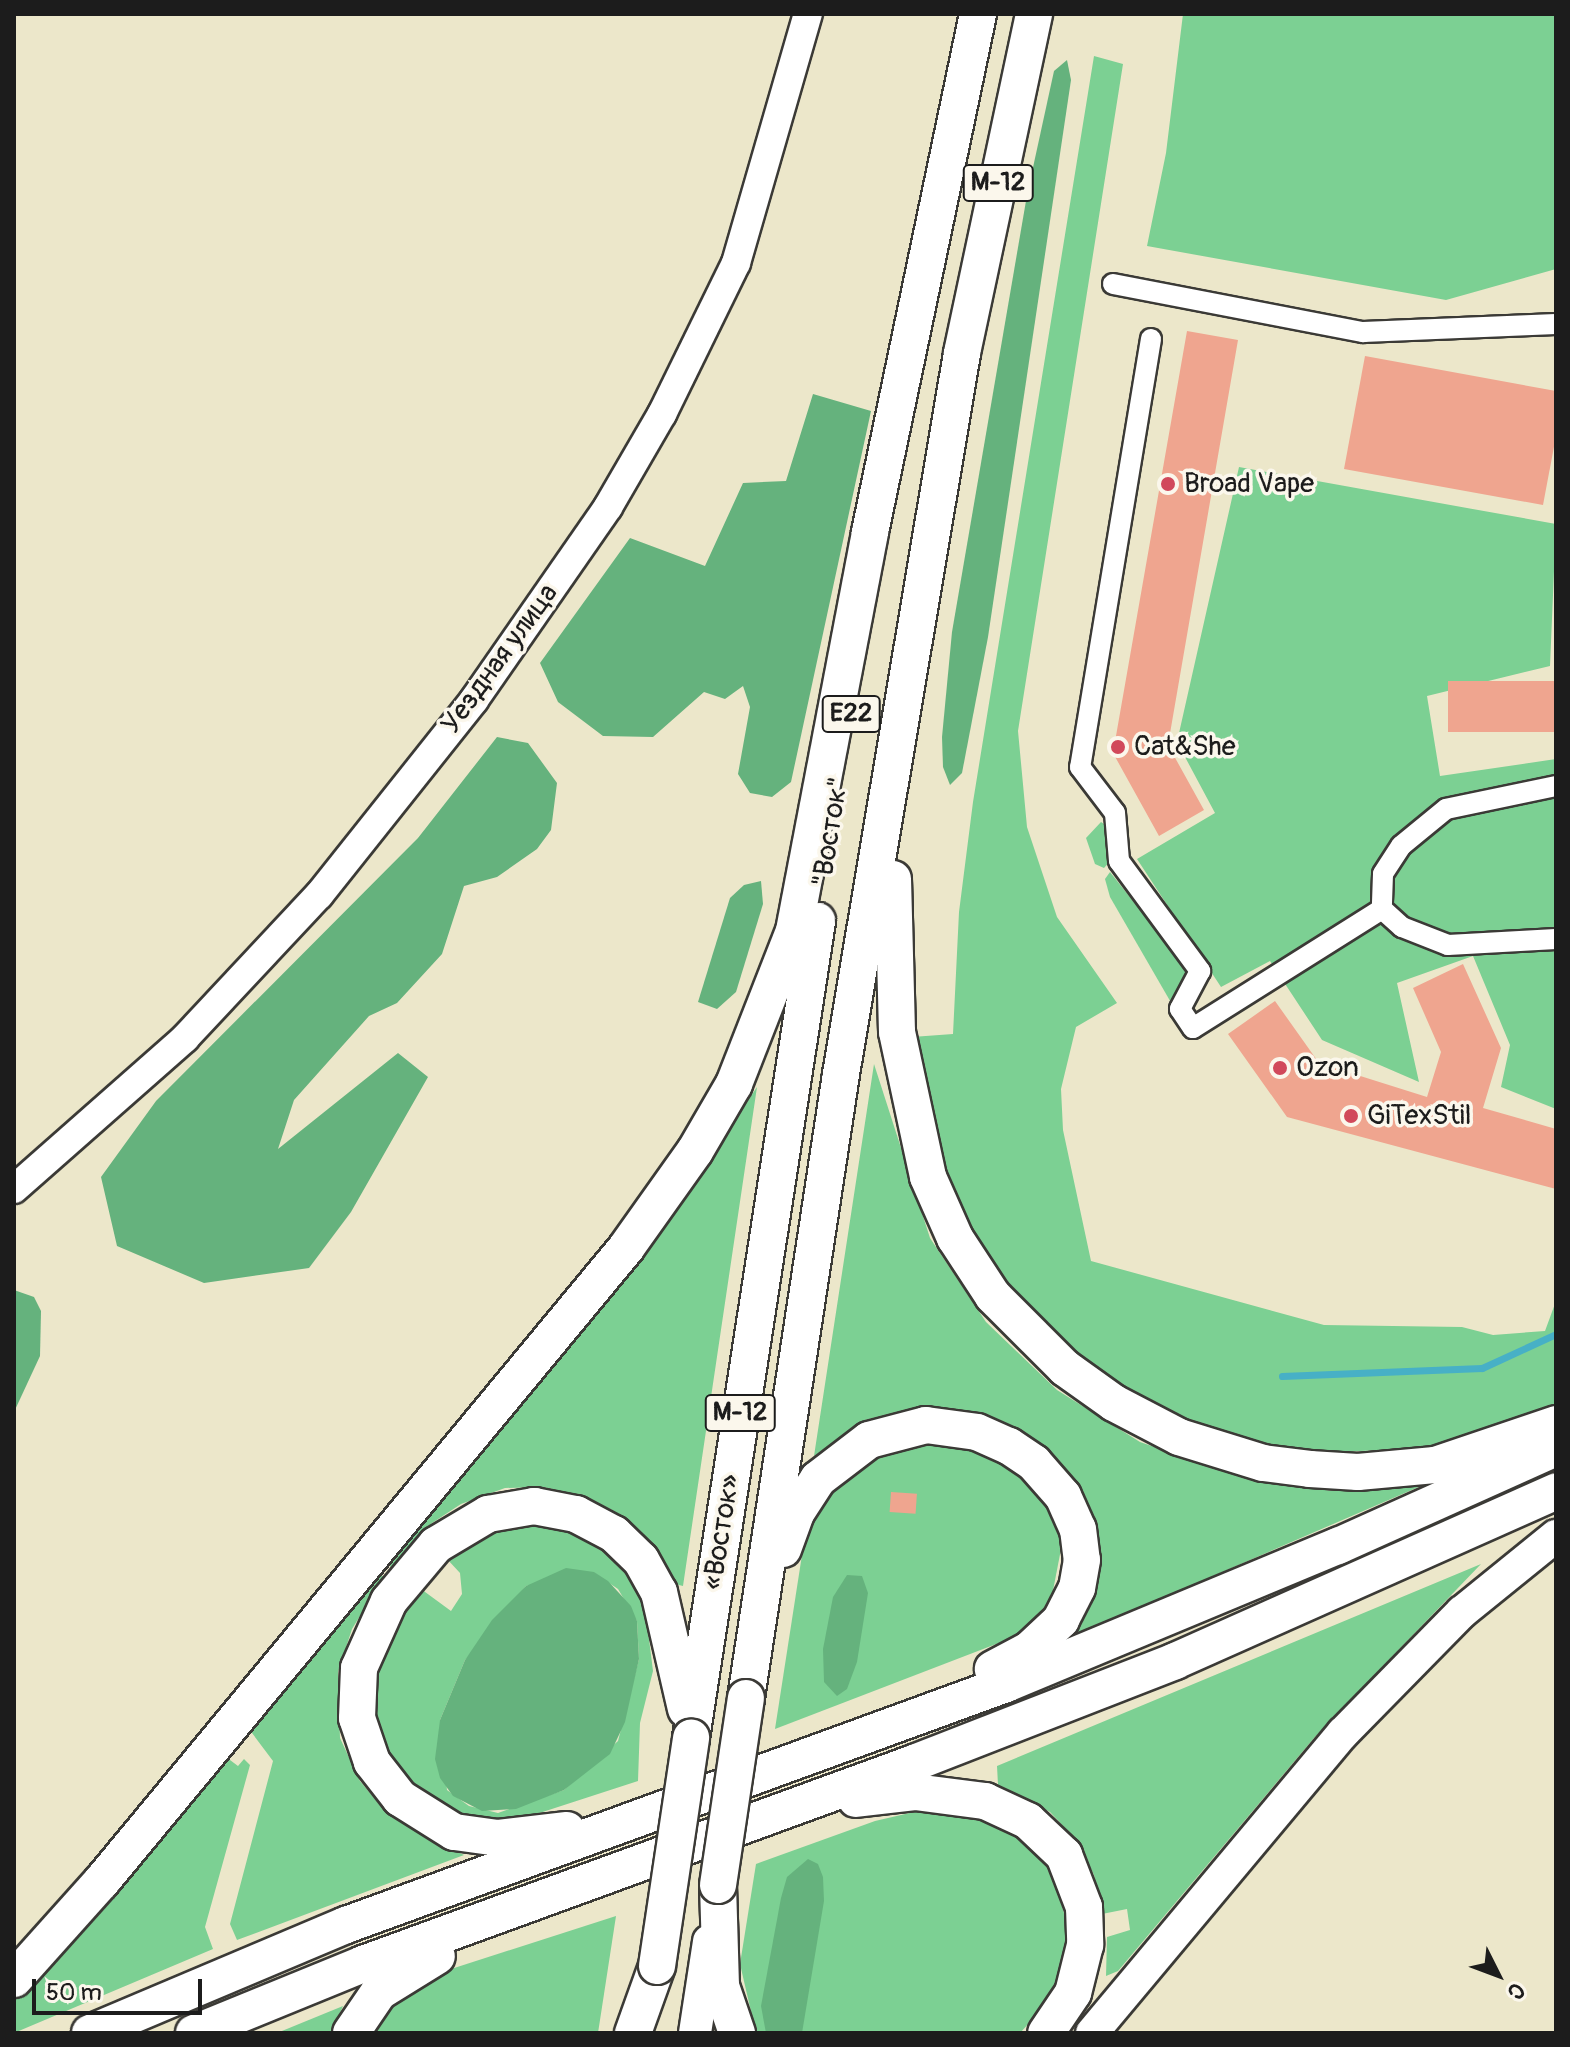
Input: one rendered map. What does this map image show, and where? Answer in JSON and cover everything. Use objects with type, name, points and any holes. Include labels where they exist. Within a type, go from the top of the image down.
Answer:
[{"type":"highway","name":"М-12","points":[[913,339],[978,14]]},
{"type":"highway","name":"М-12","points":[[962,353],[1034,14]]},
{"type":"highway","name":"\"Восток\"","points":[[789,1088],[913,339]]},
{"type":"highway","points":[[14,1979],[102,1881],[616,1260],[718,1115],[767,1010],[794,931],[870,532],[913,339]]},
{"type":"highway","points":[[737,2033],[721,1986],[718,1885],[841,1074],[962,353]]},
{"type":"highway","points":[[962,353],[892,883],[891,942],[897,1032],[910,1110],[928,1177],[955,1238],[1001,1306],[1065,1368],[1143,1419],[1223,1452],[1310,1469],[1396,1470],[1475,1455],[1556,1424]]},
{"type":"highway","name":"«Восток»","points":[[633,2033],[657,1966],[789,1088]]},
{"type":"highway","points":[[746,1698],[796,1513],[834,1462],[869,1440],[926,1425],[993,1438],[1044,1473],[1063,1496],[1078,1529],[1082,1560],[1077,1588],[1046,1636],[1007,1662],[812,1758]]},
{"type":"highway","points":[[90,2033],[346,1925],[812,1758],[1312,1557],[1556,1448]]},
{"type":"highway","points":[[194,2033],[1175,1661],[1556,1491]]},
{"type":"highway","points":[[636,1821],[476,1837],[435,1823],[400,1798],[363,1742],[355,1693],[372,1628],[406,1578],[450,1533],[488,1514],[534,1506],[596,1522],[629,1547],[659,1592],[691,1738]]},
{"type":"highway","points":[[791,1806],[915,1792],[945,1794],[998,1805],[1041,1831],[1073,1872],[1086,1927],[1079,1978],[1046,2033]]},
{"type":"highway","points":[[351,2033],[368,2003],[396,1979],[540,1900]]},
{"type":"main road","points":[[1092,2033],[1343,1733],[1462,1612],[1556,1536]]},
{"type":"main road","points":[[695,2033],[718,1885]]},
{"type":"main road","points":[[647,2033],[657,1966]]},
{"type":"street","name":"Уездная улица","points":[[14,1189],[185,1038],[319,895],[474,700],[608,507],[662,414],[736,263],[808,14]]},
{"type":"street","points":[[1113,284],[1363,332],[1556,324]]},
{"type":"street","points":[[1151,339],[1080,767],[1115,813],[1119,861],[1200,971],[1180,1009],[1193,1028],[1382,909]]},
{"type":"street","points":[[1556,786],[1446,809],[1401,846],[1383,874],[1382,909],[1402,927],[1448,945],[1556,939]]},
{"type":"green space","points":[[1183,14],[1556,14],[1556,269],[1446,300],[1147,246],[1166,153]]},
{"type":"green space","points":[[1094,56],[1123,64],[1018,731],[1027,827],[1057,917],[1117,1003],[1076,1027],[1061,1089],[1063,1130],[1091,1261],[1324,1325],[1462,1327],[1493,1335],[1545,1331],[1556,1301],[1556,1407],[1430,1448],[1337,1452],[1256,1443],[1172,1415],[1102,1379],[1033,1320],[979,1252],[940,1170],[912,1037],[953,1034],[959,912],[973,802]]},
{"type":"green space","points":[[1067,60],[1071,80],[988,637],[962,773],[950,785],[943,767],[942,737],[952,632],[1027,195],[1054,71]]},
{"type":"green space","points":[[813,394],[871,411],[791,782],[772,797],[750,793],[738,774],[750,707],[743,686],[725,699],[704,692],[653,737],[603,736],[558,702],[540,663],[630,538],[705,566],[743,483],[786,481]]},
{"type":"green space","points":[[1239,467],[1556,524],[1550,666],[1427,696],[1440,776],[1556,759],[1556,1109],[1501,1087],[1510,1045],[1473,956],[1397,983],[1419,1082],[1322,1040],[1270,961],[1221,987],[1137,859],[1215,813],[1177,742]]},
{"type":"green space","points":[[497,737],[528,743],[557,783],[551,830],[537,849],[497,877],[464,886],[442,954],[397,1003],[369,1016],[294,1100],[278,1149],[398,1053],[428,1077],[351,1212],[309,1268],[204,1283],[117,1246],[101,1177],[156,1101],[418,838]]},
{"type":"green space","points":[[1101,822],[1107,826],[1111,860],[1104,868],[1095,864],[1086,838]]},
{"type":"green space","points":[[1110,872],[1191,974],[1173,1006],[1110,897],[1105,879]]},
{"type":"green space","points":[[761,881],[763,904],[736,992],[717,1009],[698,1002],[730,898],[744,885]]},
{"type":"green space","points":[[874,1064],[930,1238],[986,1322],[1057,1390],[1140,1442],[1251,1480],[1333,1491],[1421,1486],[1065,1640],[1092,1596],[1099,1547],[1075,1482],[1041,1446],[983,1414],[918,1407],[865,1420],[814,1456]]},
{"type":"green space","points":[[757,1087],[683,1586],[675,1584],[647,1540],[612,1510],[579,1495],[543,1487],[505,1488],[461,1504],[432,1523],[391,1567],[387,1564],[644,1254]]},
{"type":"green space","points":[[14,1290],[34,1297],[41,1311],[40,1356],[14,1412]]},
{"type":"green space","points":[[925,1443],[975,1450],[998,1459],[1018,1472],[1048,1505],[1062,1544],[1051,1601],[1017,1636],[775,1729],[804,1542],[818,1508],[858,1466],[886,1452]]},
{"type":"green space","points":[[549,1524],[606,1549],[631,1577],[645,1607],[653,1671],[640,1723],[638,1781],[518,1820],[475,1823],[412,1791],[376,1735],[371,1684],[390,1632],[421,1589],[451,1611],[462,1594],[460,1573],[447,1559],[499,1529]],"holes":[[[593,1572],[618,1589],[637,1621],[639,1659],[618,1741],[564,1790],[498,1813],[469,1806],[447,1790],[440,1720],[465,1660],[526,1586]]]},
{"type":"green space","points":[[1481,1564],[1314,1738],[1118,1971],[1106,1976],[1107,1937],[1130,1930],[1127,1909],[1102,1914],[1094,1875],[1078,1842],[1050,1812],[998,1785],[997,1766]]},
{"type":"green space","points":[[566,1568],[594,1572],[608,1581],[631,1606],[637,1621],[639,1659],[625,1722],[610,1754],[564,1790],[516,1809],[482,1811],[453,1796],[440,1778],[435,1759],[440,1720],[465,1660],[492,1620],[526,1586]]},
{"type":"green space","points":[[378,1573],[384,1577],[352,1629],[338,1672],[340,1738],[360,1781],[379,1804],[410,1828],[464,1855],[237,1940],[230,1924],[273,1761],[249,1729]]},
{"type":"green space","points":[[847,1575],[862,1576],[868,1593],[857,1662],[847,1689],[837,1696],[824,1682],[823,1649],[833,1597]]},
{"type":"green space","points":[[226,1757],[238,1766],[244,1759],[250,1765],[205,1927],[213,1949],[14,2033],[14,2001]]},
{"type":"green space","points":[[927,1809],[971,1814],[1015,1832],[1050,1868],[1065,1916],[1065,1953],[1056,1986],[1041,2010],[1020,2033],[756,2033],[740,1964],[756,1864],[875,1821]]},
{"type":"green space","points":[[808,1859],[818,1864],[823,1877],[824,1901],[802,2033],[766,2033],[761,2006],[781,1898],[787,1877]]},
{"type":"green space","points":[[616,1916],[598,2033],[366,2033],[417,1980]]},
{"type":"green space","points":[[343,2006],[331,2033],[277,2033]]},
{"type":"building","points":[[1187,331],[1238,340],[1168,745],[1204,810],[1159,836],[1113,753]]},
{"type":"building","points":[[1365,356],[1556,391],[1556,436],[1543,505],[1344,469]]},
{"type":"building","points":[[1448,681],[1556,681],[1556,732],[1448,732]]},
{"type":"building","points":[[1463,964],[1501,1048],[1483,1108],[1556,1129],[1556,1189],[1287,1117],[1228,1034],[1275,1001],[1319,1063],[1427,1097],[1441,1052],[1413,988]]},
{"type":"building","points":[[891,1492],[917,1494],[916,1514],[890,1512]]},
{"type":"waterway","points":[[1282,1376],[1482,1368],[1556,1334]]},
{"type":"place","name":"Broad Vape","points":[[1168,484]]},
{"type":"place","name":"Cat&She","points":[[1118,747]]},
{"type":"place","name":"Ozon","points":[[1280,1068]]},
{"type":"place","name":"GiTexStil","points":[[1351,1116]]}]
